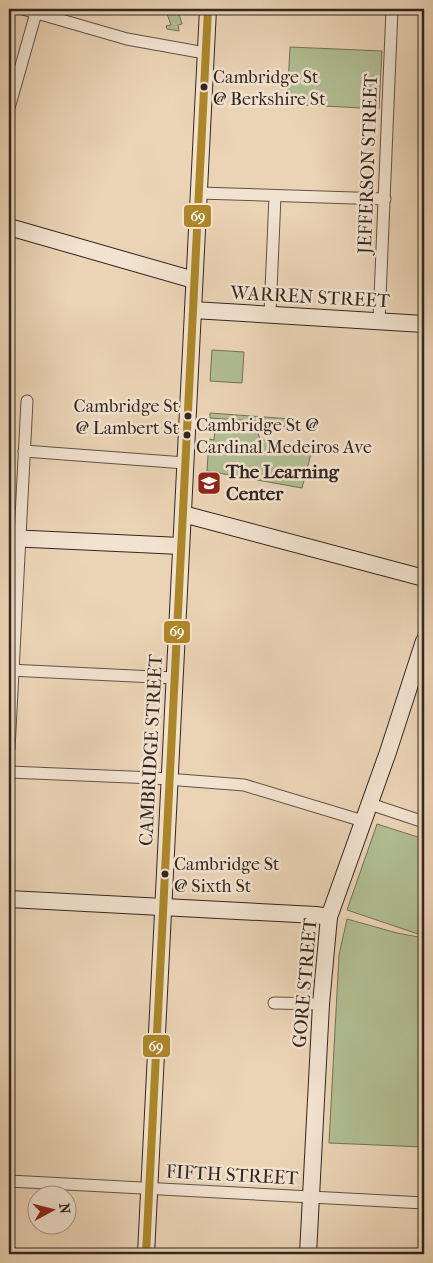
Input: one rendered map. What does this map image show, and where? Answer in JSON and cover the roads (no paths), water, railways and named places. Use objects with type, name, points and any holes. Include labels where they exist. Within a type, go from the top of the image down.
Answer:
[{"type":"main road","name":"CAMBRIDGE STREET","points":[[146,1254],[208,9]]},
{"type":"main road","points":[[9,227],[194,280]]},
{"type":"main road","name":"WARREN STREET","points":[[193,310],[424,324]]},
{"type":"main road","points":[[183,514],[424,578]]},
{"type":"main road","points":[[14,538],[181,546]]},
{"type":"main road","name":"GORE STREET","points":[[308,1254],[321,1004],[330,917],[424,641]]},
{"type":"main road","points":[[9,900],[330,917]]},
{"type":"street","points":[[23,9],[127,39],[205,53]]},
{"type":"street","name":"JEFFERSON STREET","points":[[379,321],[392,9]]},
{"type":"street","points":[[9,108],[36,13]]},
{"type":"street","points":[[199,194],[385,199]]},
{"type":"street","points":[[270,314],[275,196]]},
{"type":"street","points":[[9,749],[14,538],[24,451],[26,402]]},
{"type":"street","points":[[24,451],[185,463]]},
{"type":"street","points":[[11,670],[175,678]]},
{"type":"street","points":[[9,772],[244,784],[363,821]]},
{"type":"street","points":[[370,804],[424,822]]},
{"type":"street","points":[[274,1003],[321,1004]]},
{"type":"street","name":"FIFTH STREET","points":[[9,1181],[424,1203]]},
{"type":"place","name":"Cambridge St @ Berkshire St","points":[[204,87]]},
{"type":"place","name":"Cambridge St @ Lambert St","points":[[188,416]]},
{"type":"place","name":"Cambridge St @ Cardinal Medeiros Ave","points":[[187,435]]},
{"type":"place","name":"The Learning Center","points":[[209,483]]},
{"type":"place","name":"Cambridge St @ Sixth St","points":[[165,874]]}]
